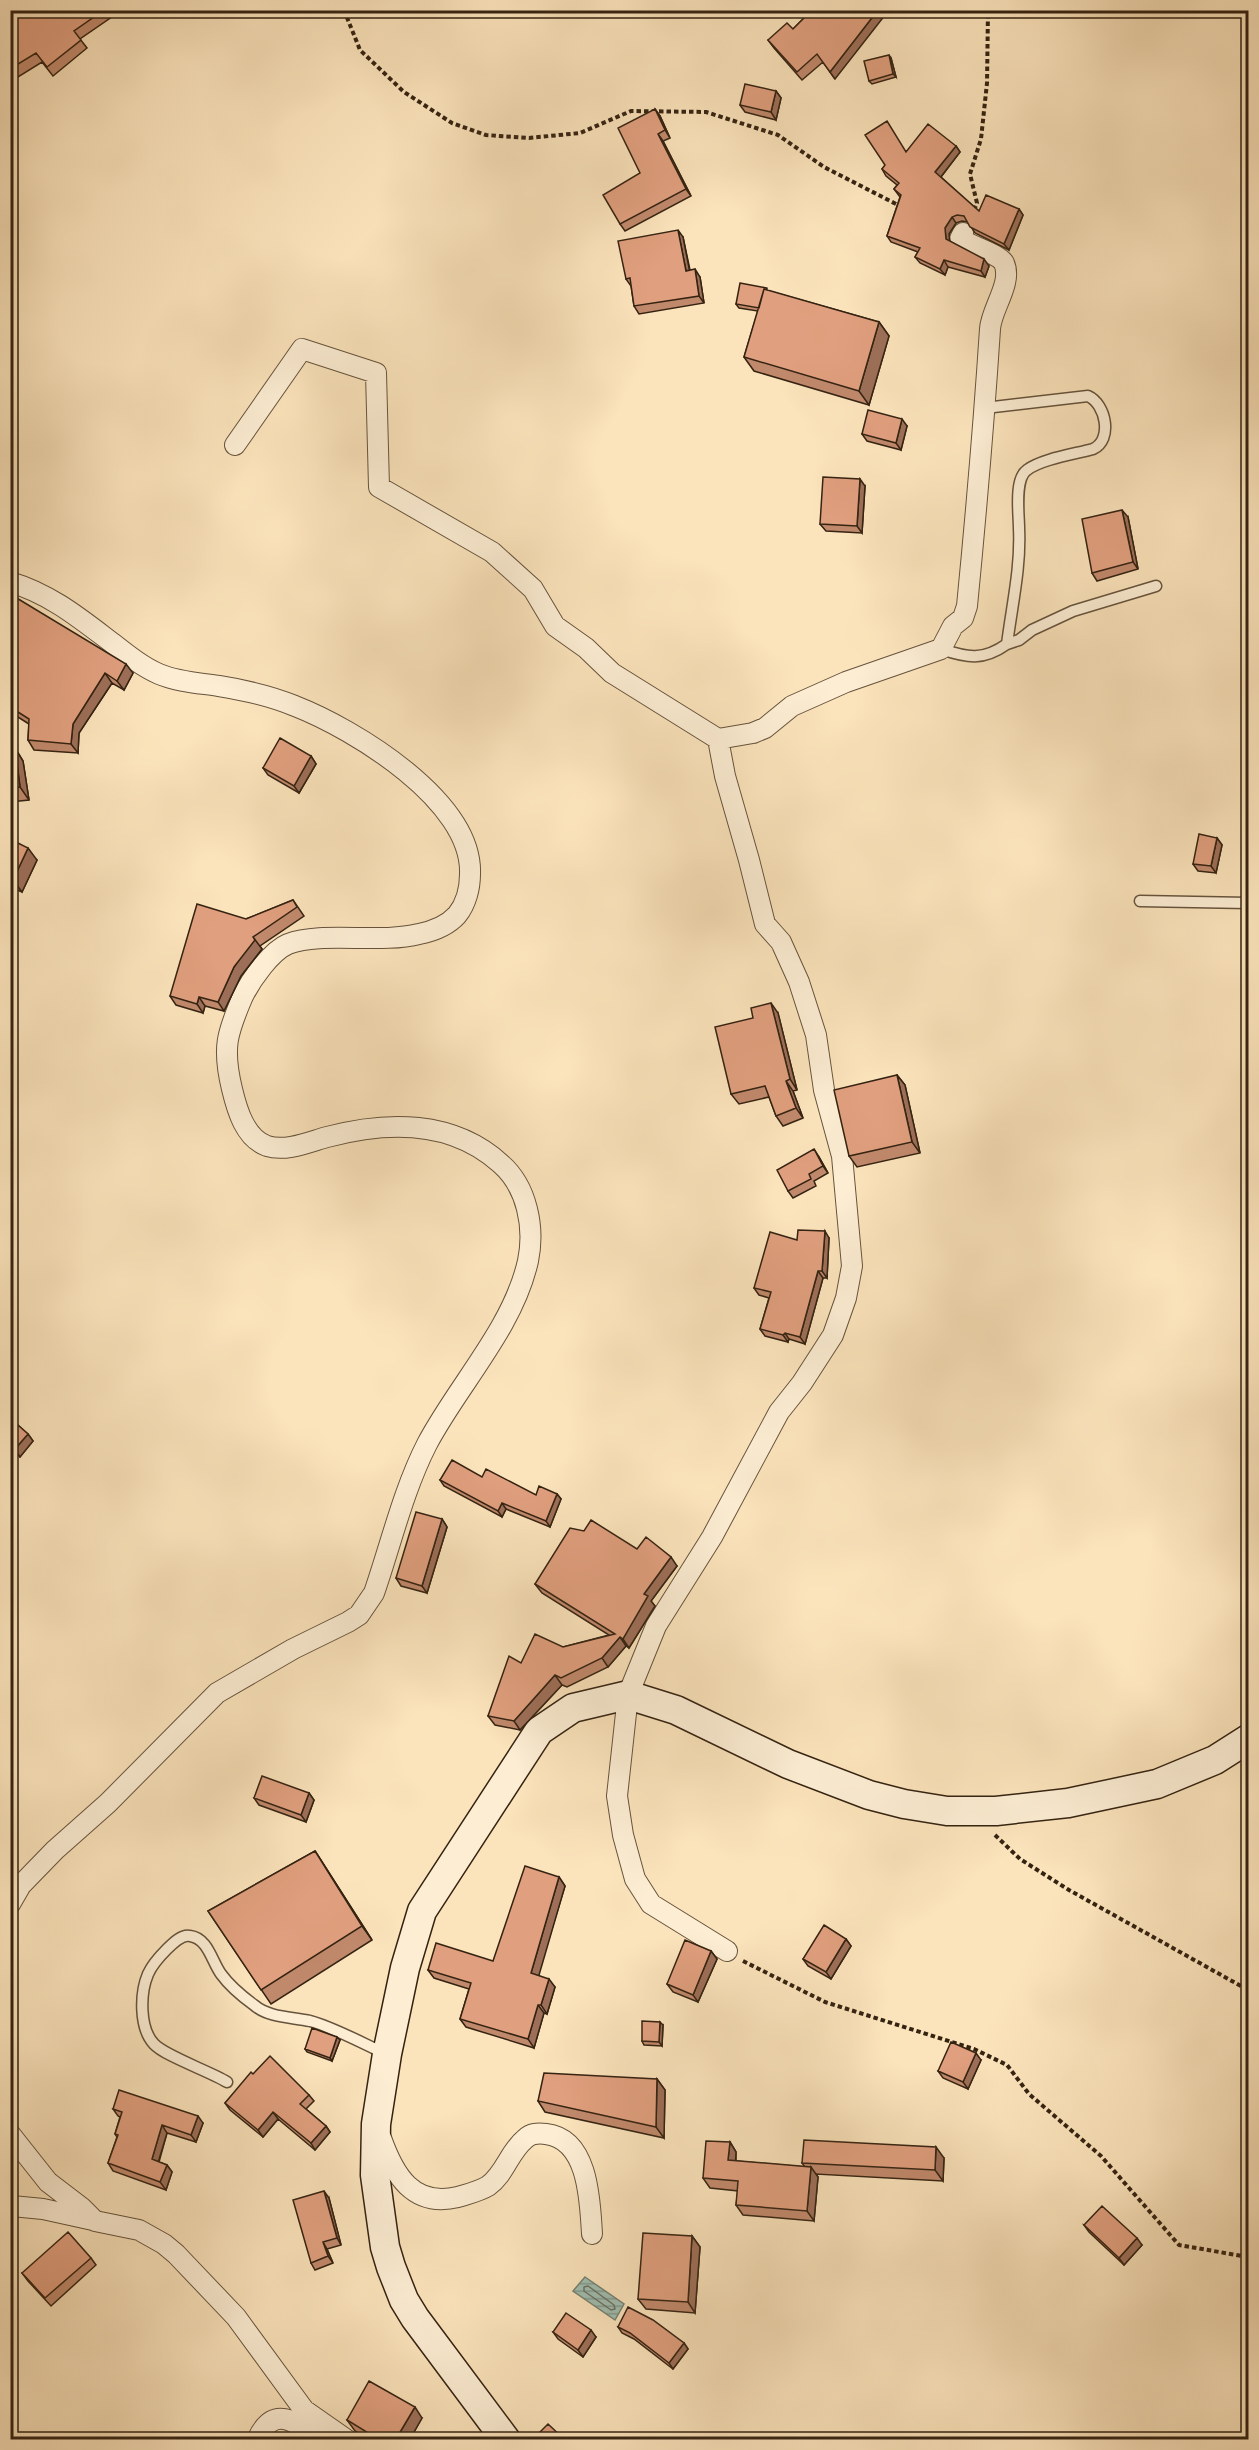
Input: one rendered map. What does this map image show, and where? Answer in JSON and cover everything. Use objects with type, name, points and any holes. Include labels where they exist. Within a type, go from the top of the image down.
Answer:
[{"type":"street","points":[[235,445],[302,349],[376,373],[379,487],[492,552],[533,589],[555,626],[586,648],[612,673],[718,740],[753,734],[765,728],[792,706],[846,681],[941,649],[953,626],[963,618],[967,606],[991,322],[1005,278],[1004,264],[999,257],[978,250],[960,239],[963,233]]},
{"type":"street","points":[[10,582],[30,588],[61,605],[139,663],[157,673],[181,681],[225,687],[268,697],[318,716],[374,747],[397,763],[417,780],[442,807],[463,837],[471,867],[467,894],[455,917],[436,930],[408,937],[307,939],[284,945],[250,982],[237,1011],[226,1040],[229,1075],[234,1099],[247,1130],[252,1137],[269,1146],[287,1147],[355,1130],[396,1126],[440,1131],[474,1143],[493,1156],[514,1178],[526,1207],[530,1244],[528,1258],[516,1293],[497,1330],[426,1446],[368,1605],[348,1622],[293,1649],[217,1694],[108,1803],[16,1883],[10,1904]]},
{"type":"street","points":[[718,740],[725,776],[765,924],[781,942],[799,982],[816,1035],[824,1090],[842,1156],[852,1266],[846,1298],[833,1335],[802,1383],[779,1412],[729,1509],[656,1626],[628,1695],[617,1796],[623,1834],[635,1879],[651,1904],[727,1951]]},
{"type":"street","points":[[506,2439],[404,2300],[385,2247],[375,2175],[376,2124],[387,2054],[405,1968],[422,1911],[539,1731],[573,1708],[628,1695],[676,1710],[788,1764],[869,1795],[904,1804],[947,1810],[996,1811],[1068,1803],[1157,1784],[1215,1760],[1248,1738]]},
{"type":"street","points":[[376,2124],[389,2162],[409,2188],[429,2198],[449,2199],[488,2186],[500,2174],[526,2138],[536,2133],[552,2135],[569,2147],[579,2158],[590,2197],[592,2234]]},
{"type":"street","points":[[10,2134],[48,2182],[95,2221]]},
{"type":"street","points":[[10,2208],[12,2206],[43,2209],[139,2230],[164,2244],[236,2317],[304,2410],[347,2439]]},
{"type":"street","points":[[257,2439],[267,2424],[279,2418],[294,2421],[319,2439]]},
{"type":"lane","points":[[985,408],[1089,396],[1101,406],[1105,428],[1104,439],[1099,447],[1038,464],[1022,474],[1018,493],[1020,551],[1008,644]]},
{"type":"lane","points":[[941,649],[967,656],[985,656],[1073,611],[1156,586]]},
{"type":"lane","points":[[1140,901],[1248,903]]},
{"type":"lane","points":[[227,2082],[210,2071],[163,2051],[148,2036],[142,2009],[146,1981],[159,1957],[183,1936],[191,1936],[199,1940],[207,1948],[221,1974],[264,2013],[311,2021],[387,2054]]},
{"type":"path","points":[[344,10],[360,50],[404,92],[452,123],[486,135],[529,138],[580,134],[631,111],[706,112],[778,135],[824,167],[905,208]]},
{"type":"path","points":[[963,233],[971,223],[977,203],[970,174],[981,139],[987,83],[988,10]]},
{"type":"path","points":[[996,1811],[989,1827],[1000,1842],[1020,1859],[1079,1895],[1248,1990]]},
{"type":"path","points":[[727,1951],[753,1967],[825,2002],[974,2049],[1007,2065],[1029,2094],[1101,2156],[1179,2245],[1248,2257]]},
{"type":"water","points":[[585,2277],[624,2304],[615,2320],[573,2291]]},
{"type":"building","points":[[10,10],[104,10],[74,31],[81,40],[47,67],[36,53],[10,69]]},
{"type":"building","points":[[812,10],[878,10],[830,72],[817,54],[797,72],[768,40],[787,23],[793,29]]},
{"type":"building","points":[[889,55],[893,74],[869,81],[864,61]]},
{"type":"building","points":[[745,84],[776,91],[771,112],[740,105]]},
{"type":"building","points":[[655,109],[665,130],[658,134],[686,189],[620,224],[603,195],[640,173],[618,128]]},
{"type":"building","points":[[887,121],[906,152],[928,124],[956,146],[935,172],[979,211],[986,195],[1019,209],[1004,244],[970,227],[964,216],[952,217],[945,228],[946,239],[984,259],[981,271],[944,260],[940,269],[915,257],[920,248],[887,236],[901,195],[894,189],[899,183],[882,169],[885,165],[865,135]]},
{"type":"building","points":[[678,230],[686,271],[695,269],[699,296],[634,306],[630,278],[626,279],[618,241]]},
{"type":"building","points":[[740,283],[767,288],[767,290],[764,289],[759,308],[736,304]]},
{"type":"building","points":[[764,289],[879,322],[859,391],[744,357]]},
{"type":"building","points":[[868,410],[902,419],[896,443],[862,434]]},
{"type":"building","points":[[823,477],[860,479],[857,526],[820,524]]},
{"type":"building","points":[[1122,510],[1133,562],[1092,573],[1082,519]]},
{"type":"building","points":[[10,594],[126,664],[117,681],[105,673],[73,724],[71,744],[28,740],[29,719],[10,707],[10,662],[16,653],[10,656],[10,628],[16,620],[10,617]]},
{"type":"building","points":[[280,738],[311,756],[294,786],[263,768]]},
{"type":"building","points":[[15,748],[20,787],[10,789],[10,749]]},
{"type":"building","points":[[1199,834],[1217,838],[1211,866],[1193,864]]},
{"type":"building","points":[[10,839],[28,848],[13,880],[10,879]]},
{"type":"building","points":[[293,900],[297,907],[253,937],[255,940],[234,967],[218,1002],[199,997],[197,1004],[170,996],[197,904],[246,919]]},
{"type":"building","points":[[771,1003],[790,1079],[786,1081],[796,1108],[776,1116],[765,1086],[731,1094],[715,1027],[753,1018],[751,1008]]},
{"type":"building","points":[[897,1075],[912,1142],[849,1156],[834,1090]]},
{"type":"building","points":[[814,1149],[823,1166],[809,1174],[811,1179],[788,1191],[777,1170]]},
{"type":"building","points":[[798,1230],[825,1231],[822,1271],[818,1271],[800,1337],[760,1329],[771,1292],[754,1288],[770,1232],[797,1240]]},
{"type":"building","points":[[10,1418],[28,1434],[15,1449],[10,1446]]},
{"type":"building","points":[[452,1460],[482,1477],[486,1469],[536,1495],[539,1486],[557,1494],[546,1521],[502,1503],[498,1511],[440,1480]]},
{"type":"building","points":[[416,1512],[442,1519],[422,1586],[396,1578]]},
{"type":"building","points":[[591,1520],[637,1549],[646,1537],[671,1557],[644,1594],[648,1596],[623,1639],[620,1637],[602,1658],[561,1678],[555,1675],[514,1721],[488,1716],[509,1656],[521,1663],[535,1634],[563,1647],[615,1634],[535,1584],[570,1528],[584,1531]]},
{"type":"building","points":[[262,1776],[309,1793],[301,1815],[254,1798]]},
{"type":"building","points":[[315,1851],[362,1926],[261,1990],[208,1911]]},
{"type":"building","points":[[525,1866],[559,1877],[531,1973],[549,1979],[528,2039],[460,2019],[471,1983],[428,1970],[436,1943],[493,1961]]},
{"type":"building","points":[[824,1925],[846,1939],[826,1972],[803,1959]]},
{"type":"building","points":[[685,1940],[711,1951],[693,1995],[667,1984]]},
{"type":"building","points":[[642,2021],[660,2022],[659,2042],[642,2041]]},
{"type":"building","points":[[312,2028],[337,2037],[330,2058],[305,2049]]},
{"type":"building","points":[[951,2042],[976,2053],[963,2082],[938,2071]]},
{"type":"building","points":[[270,2056],[309,2095],[300,2104],[326,2126],[311,2143],[273,2112],[258,2130],[225,2103],[251,2072],[253,2074]]},
{"type":"building","points":[[544,2073],[657,2079],[656,2127],[538,2101]]},
{"type":"building","points":[[119,2090],[198,2116],[191,2135],[162,2125],[152,2159],[167,2165],[160,2182],[108,2163],[118,2135],[115,2134],[122,2112],[113,2109]]},
{"type":"building","points":[[804,2140],[936,2147],[935,2170],[802,2163]]},
{"type":"building","points":[[706,2141],[730,2142],[728,2160],[811,2167],[807,2211],[736,2205],[738,2181],[703,2178]]},
{"type":"building","points":[[324,2191],[337,2238],[323,2242],[328,2256],[311,2263],[293,2200]]},
{"type":"building","points":[[1102,2206],[1137,2238],[1119,2258],[1084,2225]]},
{"type":"building","points":[[68,2232],[91,2258],[45,2298],[22,2273]]},
{"type":"building","points":[[643,2233],[692,2236],[688,2302],[638,2299]]},
{"type":"building","points":[[628,2307],[653,2320],[684,2343],[669,2363],[630,2333],[618,2327]]},
{"type":"building","points":[[566,2313],[591,2330],[578,2350],[553,2332]]},
{"type":"building","points":[[369,2381],[415,2407],[396,2439],[378,2439],[347,2420]]},
{"type":"building","points":[[548,2424],[564,2439],[534,2438]]},
{"type":"building","points":[[591,2434],[595,2439],[585,2439]]}]
